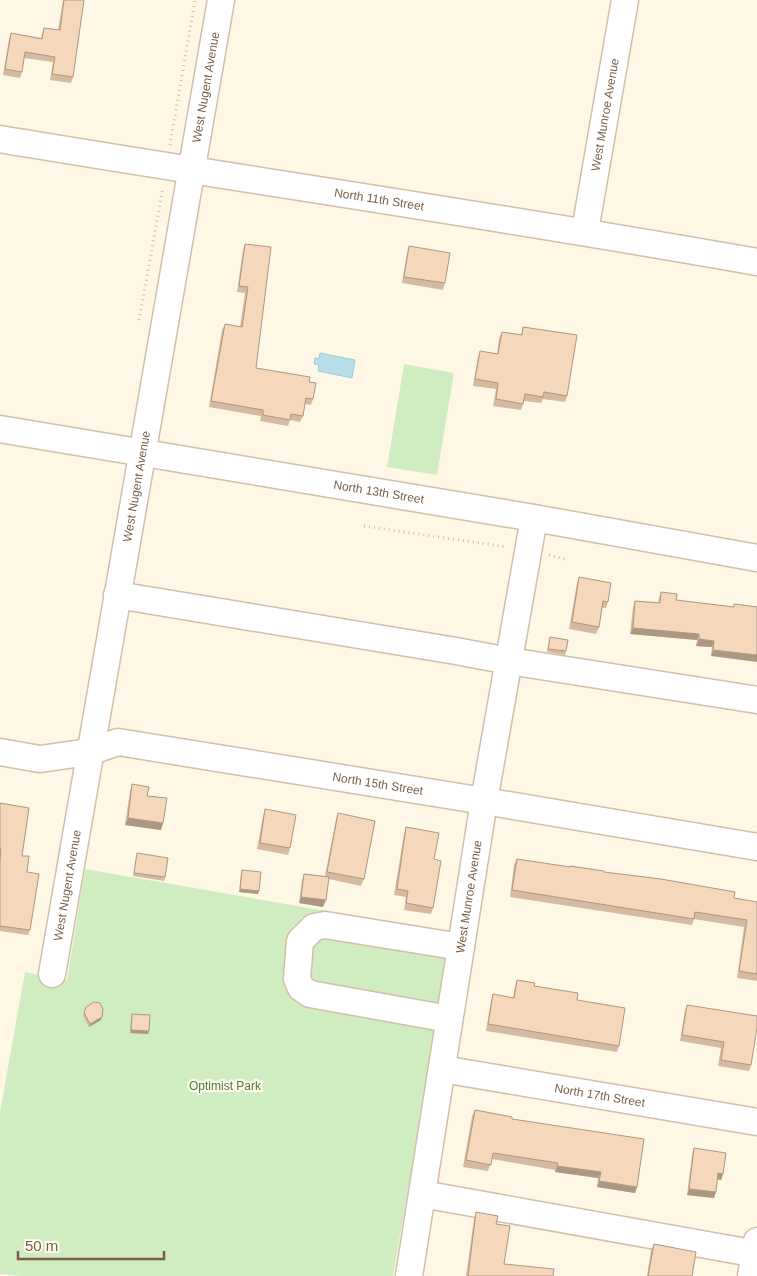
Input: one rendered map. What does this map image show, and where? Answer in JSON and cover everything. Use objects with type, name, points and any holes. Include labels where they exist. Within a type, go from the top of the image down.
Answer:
[{"type":"street","name":"West Nugent Avenue","points":[[52,974],[221,0]]},
{"type":"street","name":"West Munroe Avenue","points":[[586,231],[625,0]]},
{"type":"street","name":"North 11th Street","points":[[0,139],[191,171],[586,231],[757,262]]},
{"type":"street","name":"North 13th Street","points":[[0,429],[534,518],[757,558]]},
{"type":"street","name":"West Munroe Avenue","points":[[409,1276],[484,800],[534,518]]},
{"type":"street","points":[[117,595],[509,661],[757,700]]},
{"type":"street","name":"North 15th Street","points":[[0,752],[40,759],[89,752],[118,742],[484,800],[757,847]]},
{"type":"street","points":[[449,1019],[310,994],[301,988],[297,979],[300,941],[314,927],[325,925],[461,947]]},
{"type":"street","name":"North 17th Street","points":[[442,1069],[757,1122]]},
{"type":"street","points":[[422,1194],[755,1256]]},
{"type":"path","points":[[169,154],[195,0]]},
{"type":"path","points":[[139,320],[164,186]]},
{"type":"path","points":[[364,526],[515,548]]},
{"type":"path","points":[[544,554],[565,559]]},
{"type":"green space","points":[[404,364],[454,373],[437,475],[387,467]]},
{"type":"green space","name":"Optimist Park","points":[[85,869],[453,933],[393,1276],[22,1276],[0,1274],[0,1112],[25,972],[67,980]]},
{"type":"water","points":[[320,353],[355,360],[352,378],[318,371],[319,365],[314,364],[315,358],[319,359]]},
{"type":"building","points":[[64,0],[84,0],[73,77],[52,74],[55,57],[25,52],[22,72],[5,69],[11,33],[42,39],[44,28],[60,30]]},
{"type":"building","points":[[245,244],[271,247],[256,368],[310,377],[309,382],[316,383],[313,399],[306,398],[303,416],[291,414],[290,420],[263,415],[263,410],[211,401],[225,324],[242,327],[248,287],[239,286]]},
{"type":"building","points":[[409,246],[450,253],[445,283],[404,277]]},
{"type":"building","points":[[523,327],[577,335],[567,396],[544,392],[543,397],[525,394],[523,404],[496,399],[498,383],[475,379],[480,351],[498,354],[502,332],[522,335]]},
{"type":"building","points":[[579,577],[611,583],[608,602],[603,601],[599,627],[572,622]]},
{"type":"building","points":[[661,592],[677,594],[676,600],[734,607],[734,604],[757,607],[757,655],[713,650],[714,641],[699,639],[699,634],[633,628],[635,601],[660,603]]},
{"type":"building","points":[[550,637],[568,640],[566,651],[548,649]]},
{"type":"building","points":[[132,784],[149,787],[147,796],[167,798],[163,823],[128,818]]},
{"type":"building","points":[[0,803],[29,808],[22,856],[29,856],[27,872],[39,874],[30,930],[0,926]]},
{"type":"building","points":[[265,809],[296,815],[290,848],[260,843]]},
{"type":"building","points":[[338,813],[375,821],[364,879],[327,872]]},
{"type":"building","points":[[406,827],[439,833],[434,859],[441,861],[433,908],[406,903],[408,891],[397,889]]},
{"type":"building","points":[[137,853],[168,858],[165,877],[134,873]]},
{"type":"building","points":[[517,859],[661,879],[735,892],[734,898],[757,902],[757,974],[739,971],[747,920],[695,912],[694,919],[512,890]]},
{"type":"building","points":[[242,870],[261,872],[259,891],[240,889]]},
{"type":"building","points":[[304,874],[329,877],[326,900],[301,897]]},
{"type":"building","points":[[517,980],[535,983],[534,986],[578,993],[577,1000],[625,1008],[619,1046],[488,1024],[493,994],[514,998]]},
{"type":"building","points":[[94,1002],[100,1003],[103,1009],[102,1017],[90,1024],[84,1013],[86,1007]]},
{"type":"building","points":[[687,1005],[757,1016],[751,1065],[721,1060],[724,1042],[682,1035]]},
{"type":"building","points":[[132,1014],[150,1015],[149,1031],[131,1030]]},
{"type":"building","points":[[475,1110],[512,1117],[512,1119],[644,1139],[637,1187],[599,1181],[601,1172],[557,1166],[558,1163],[493,1153],[491,1165],[466,1160]]},
{"type":"building","points":[[694,1148],[726,1153],[723,1174],[718,1173],[716,1192],[689,1189]]},
{"type":"building","points":[[476,1212],[498,1216],[496,1224],[510,1226],[504,1264],[554,1269],[553,1276],[468,1276]]},
{"type":"building","points":[[654,1244],[696,1252],[692,1276],[648,1276]]}]
